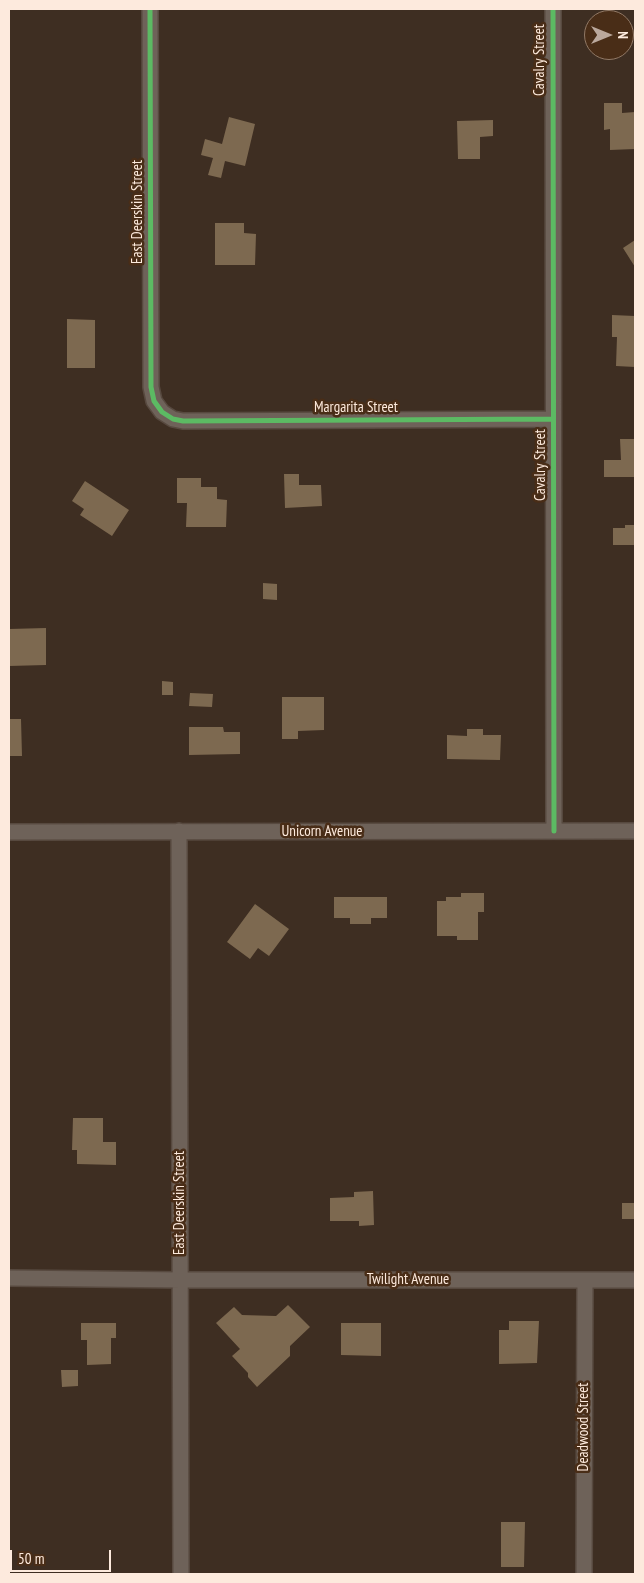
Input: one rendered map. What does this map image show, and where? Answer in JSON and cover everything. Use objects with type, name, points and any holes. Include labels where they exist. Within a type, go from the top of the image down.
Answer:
[{"type":"street","name":"East Deerskin Street","points":[[150,9],[151,387],[154,400],[162,412]]},
{"type":"street","name":"Cavalry Street","points":[[553,9],[554,831]]},
{"type":"street","name":"Margarita Street","points":[[162,412],[173,419],[183,421],[553,419]]},
{"type":"street","name":"East Deerskin Street","points":[[179,831],[182,1574]]},
{"type":"street","name":"Unicorn Avenue","points":[[9,832],[635,831]]},
{"type":"street","name":"Twilight Avenue","points":[[9,1278],[635,1280]]},
{"type":"street","name":"Deadwood Street","points":[[584,1574],[585,1280]]},
{"type":"building","points":[[604,103],[622,103],[622,113],[635,112],[635,149],[610,150],[610,129],[604,130]]},
{"type":"building","points":[[229,117],[255,124],[245,166],[225,161],[221,178],[208,175],[213,158],[201,155],[205,139],[222,144]]},
{"type":"building","points":[[493,120],[493,136],[480,137],[480,159],[458,159],[457,121]]},
{"type":"building","points":[[215,223],[244,223],[244,233],[256,234],[255,265],[215,265]]},
{"type":"building","points":[[635,240],[635,267],[623,248]]},
{"type":"building","points":[[612,315],[635,316],[635,367],[616,366],[617,337],[612,337]]},
{"type":"building","points":[[67,319],[95,320],[95,368],[67,368]]},
{"type":"building","points":[[620,439],[635,439],[635,477],[604,477],[604,460],[621,460]]},
{"type":"building","points":[[284,474],[299,474],[299,485],[321,485],[322,506],[285,508]]},
{"type":"building","points":[[177,478],[201,478],[201,487],[217,487],[217,499],[227,500],[226,527],[186,527],[187,503],[177,503]]},
{"type":"building","points":[[85,481],[129,510],[112,536],[80,515],[84,509],[72,501]]},
{"type":"building","points":[[625,525],[635,525],[635,545],[613,545],[613,528],[625,528]]},
{"type":"building","points":[[263,583],[277,584],[277,600],[263,599]]},
{"type":"building","points":[[46,628],[46,665],[9,666],[9,629]]},
{"type":"building","points":[[162,681],[173,682],[173,695],[162,695]]},
{"type":"building","points":[[190,693],[213,694],[212,707],[189,706]]},
{"type":"building","points":[[282,697],[324,697],[324,730],[298,731],[298,739],[282,739]]},
{"type":"building","points":[[9,719],[21,719],[22,756],[9,756]]},
{"type":"building","points":[[189,727],[223,727],[224,732],[240,732],[240,754],[189,755]]},
{"type":"building","points":[[467,729],[483,729],[483,735],[501,735],[500,760],[447,759],[447,735],[467,736]]},
{"type":"building","points":[[461,893],[484,893],[484,912],[478,912],[478,940],[457,940],[457,936],[437,936],[437,901],[446,901],[446,897],[461,897]]},
{"type":"building","points":[[334,897],[387,897],[387,918],[371,918],[371,924],[350,924],[350,918],[334,918]]},
{"type":"building","points":[[255,904],[289,929],[269,956],[258,948],[250,959],[227,942]]},
{"type":"building","points":[[73,1118],[103,1118],[103,1142],[116,1142],[116,1165],[77,1164],[77,1150],[72,1150]]},
{"type":"building","points":[[373,1191],[374,1225],[359,1226],[359,1221],[330,1221],[330,1198],[354,1197],[354,1192]]},
{"type":"building","points":[[622,1203],[635,1203],[635,1219],[622,1219]]},
{"type":"building","points":[[288,1305],[310,1327],[290,1346],[290,1356],[257,1387],[248,1377],[248,1373],[232,1356],[240,1349],[216,1323],[234,1307],[242,1315],[276,1316]]},
{"type":"building","points":[[509,1321],[539,1321],[537,1363],[499,1364],[499,1330],[509,1330]]},
{"type":"building","points":[[81,1323],[116,1323],[116,1338],[111,1338],[111,1364],[87,1365],[87,1340],[81,1340]]},
{"type":"building","points":[[341,1323],[381,1323],[381,1356],[341,1355]]},
{"type":"building","points":[[61,1370],[78,1370],[78,1386],[62,1387]]},
{"type":"building","points":[[501,1522],[525,1522],[524,1567],[501,1567]]},
{"type":"cycle path","points":[[150,9],[151,387],[154,401],[162,412],[173,419],[183,421],[553,419]]},
{"type":"cycle path","points":[[553,9],[554,831]]}]
